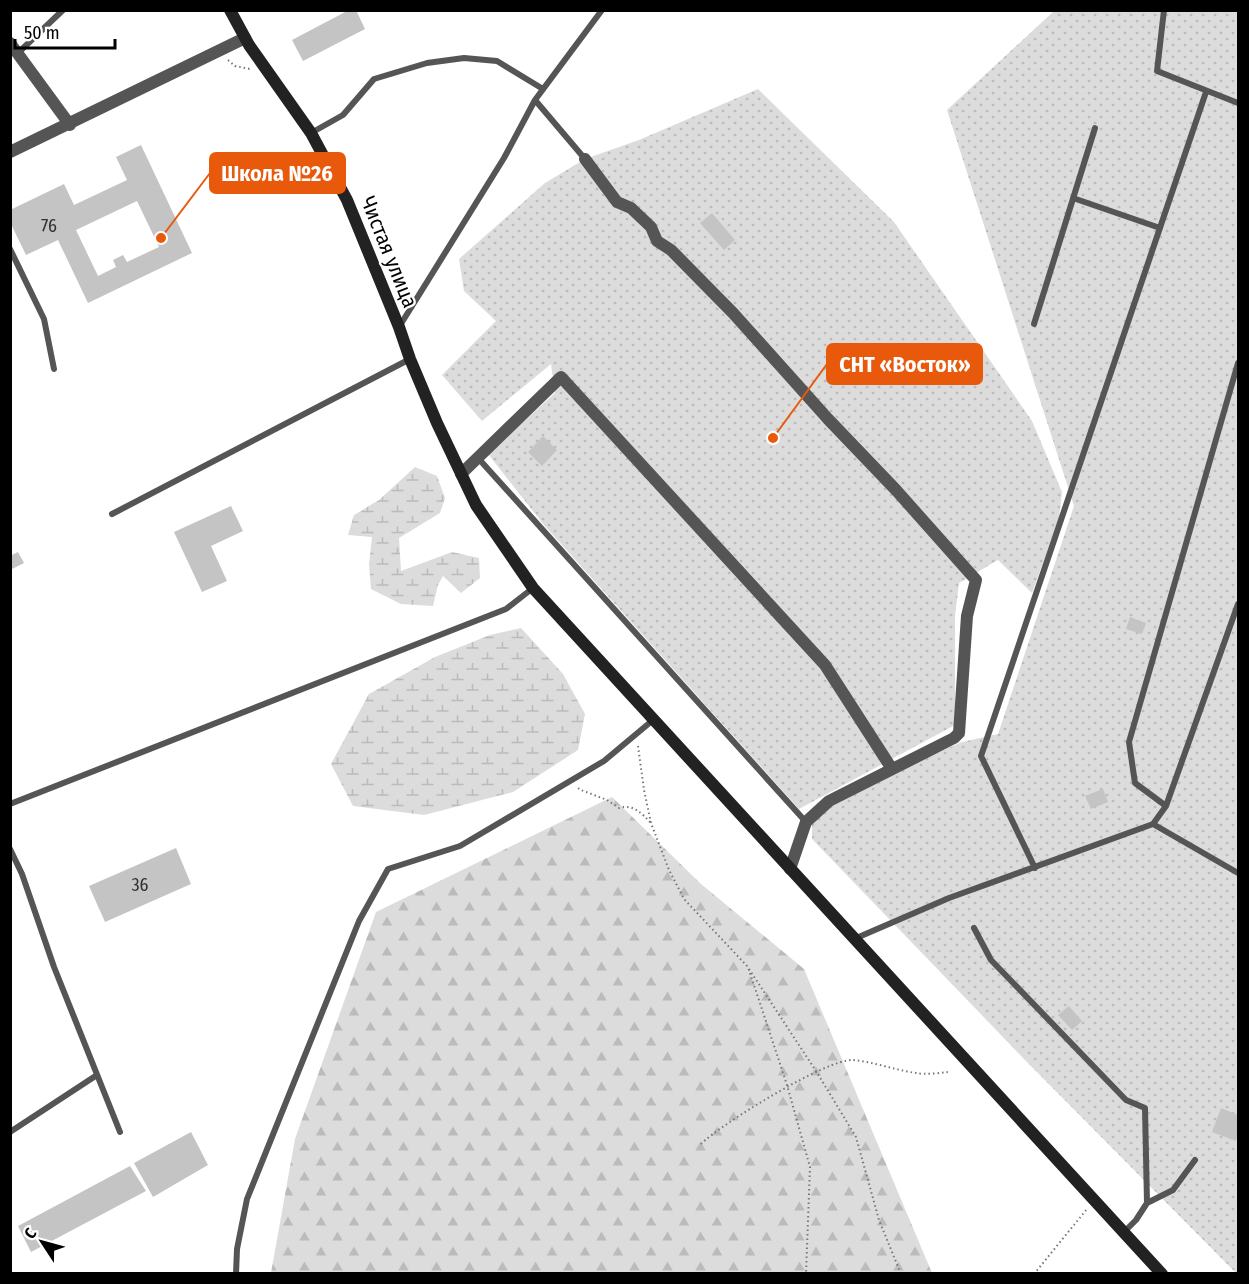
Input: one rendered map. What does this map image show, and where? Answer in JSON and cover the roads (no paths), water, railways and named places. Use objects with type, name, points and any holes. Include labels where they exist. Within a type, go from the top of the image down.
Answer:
[{"type":"main road","name":"Чистая улица","points":[[230,10],[245,38],[311,133],[347,200],[399,327],[410,360],[461,474],[476,505],[533,588],[1162,1274]]},
{"type":"street","points":[[10,152],[245,38]]},
{"type":"street","points":[[14,48],[70,124]]},
{"type":"street","points":[[585,159],[617,202],[631,208],[651,227],[657,241],[671,250],[733,313],[976,580],[967,616],[959,733],[954,738],[829,801],[806,822],[790,869]]},
{"type":"street","points":[[461,474],[561,377],[825,665],[892,769]]},
{"type":"lane","points":[[14,48],[63,10]]},
{"type":"lane","points":[[399,327],[504,158],[543,89],[602,10]]},
{"type":"lane","points":[[1164,10],[1157,71],[1239,103]]},
{"type":"lane","points":[[311,133],[343,115],[374,79],[427,63],[464,58],[496,61],[543,89]]},
{"type":"lane","points":[[1035,868],[981,756],[1206,92]]},
{"type":"lane","points":[[536,100],[585,159]]},
{"type":"lane","points":[[1034,324],[1095,128]]},
{"type":"lane","points":[[1073,198],[1160,228]]},
{"type":"lane","points":[[10,249],[44,319],[54,369]]},
{"type":"lane","points":[[112,514],[410,360]]},
{"type":"lane","points":[[1166,806],[1135,783],[1129,742],[1239,363]]},
{"type":"lane","points":[[478,458],[806,822]]},
{"type":"lane","points":[[10,804],[506,609],[533,588]]},
{"type":"lane","points":[[854,939],[949,898],[1153,824],[1166,806],[1239,604]]},
{"type":"lane","points":[[236,1274],[237,1249],[247,1199],[359,921],[388,869],[460,846],[604,761],[652,720]]},
{"type":"lane","points":[[1153,824],[1239,873]]},
{"type":"lane","points":[[10,849],[22,874],[54,968],[120,1132]]},
{"type":"lane","points":[[974,928],[991,960],[1126,1100],[1145,1108],[1148,1203]]},
{"type":"lane","points":[[10,1132],[97,1075]]},
{"type":"lane","points":[[1124,1232],[1148,1203],[1173,1190],[1195,1160]]},
{"type":"place","name":"Школа №26","points":[[161,238]]},
{"type":"place","name":"СНТ «Восток»","points":[[773,438]]}]
